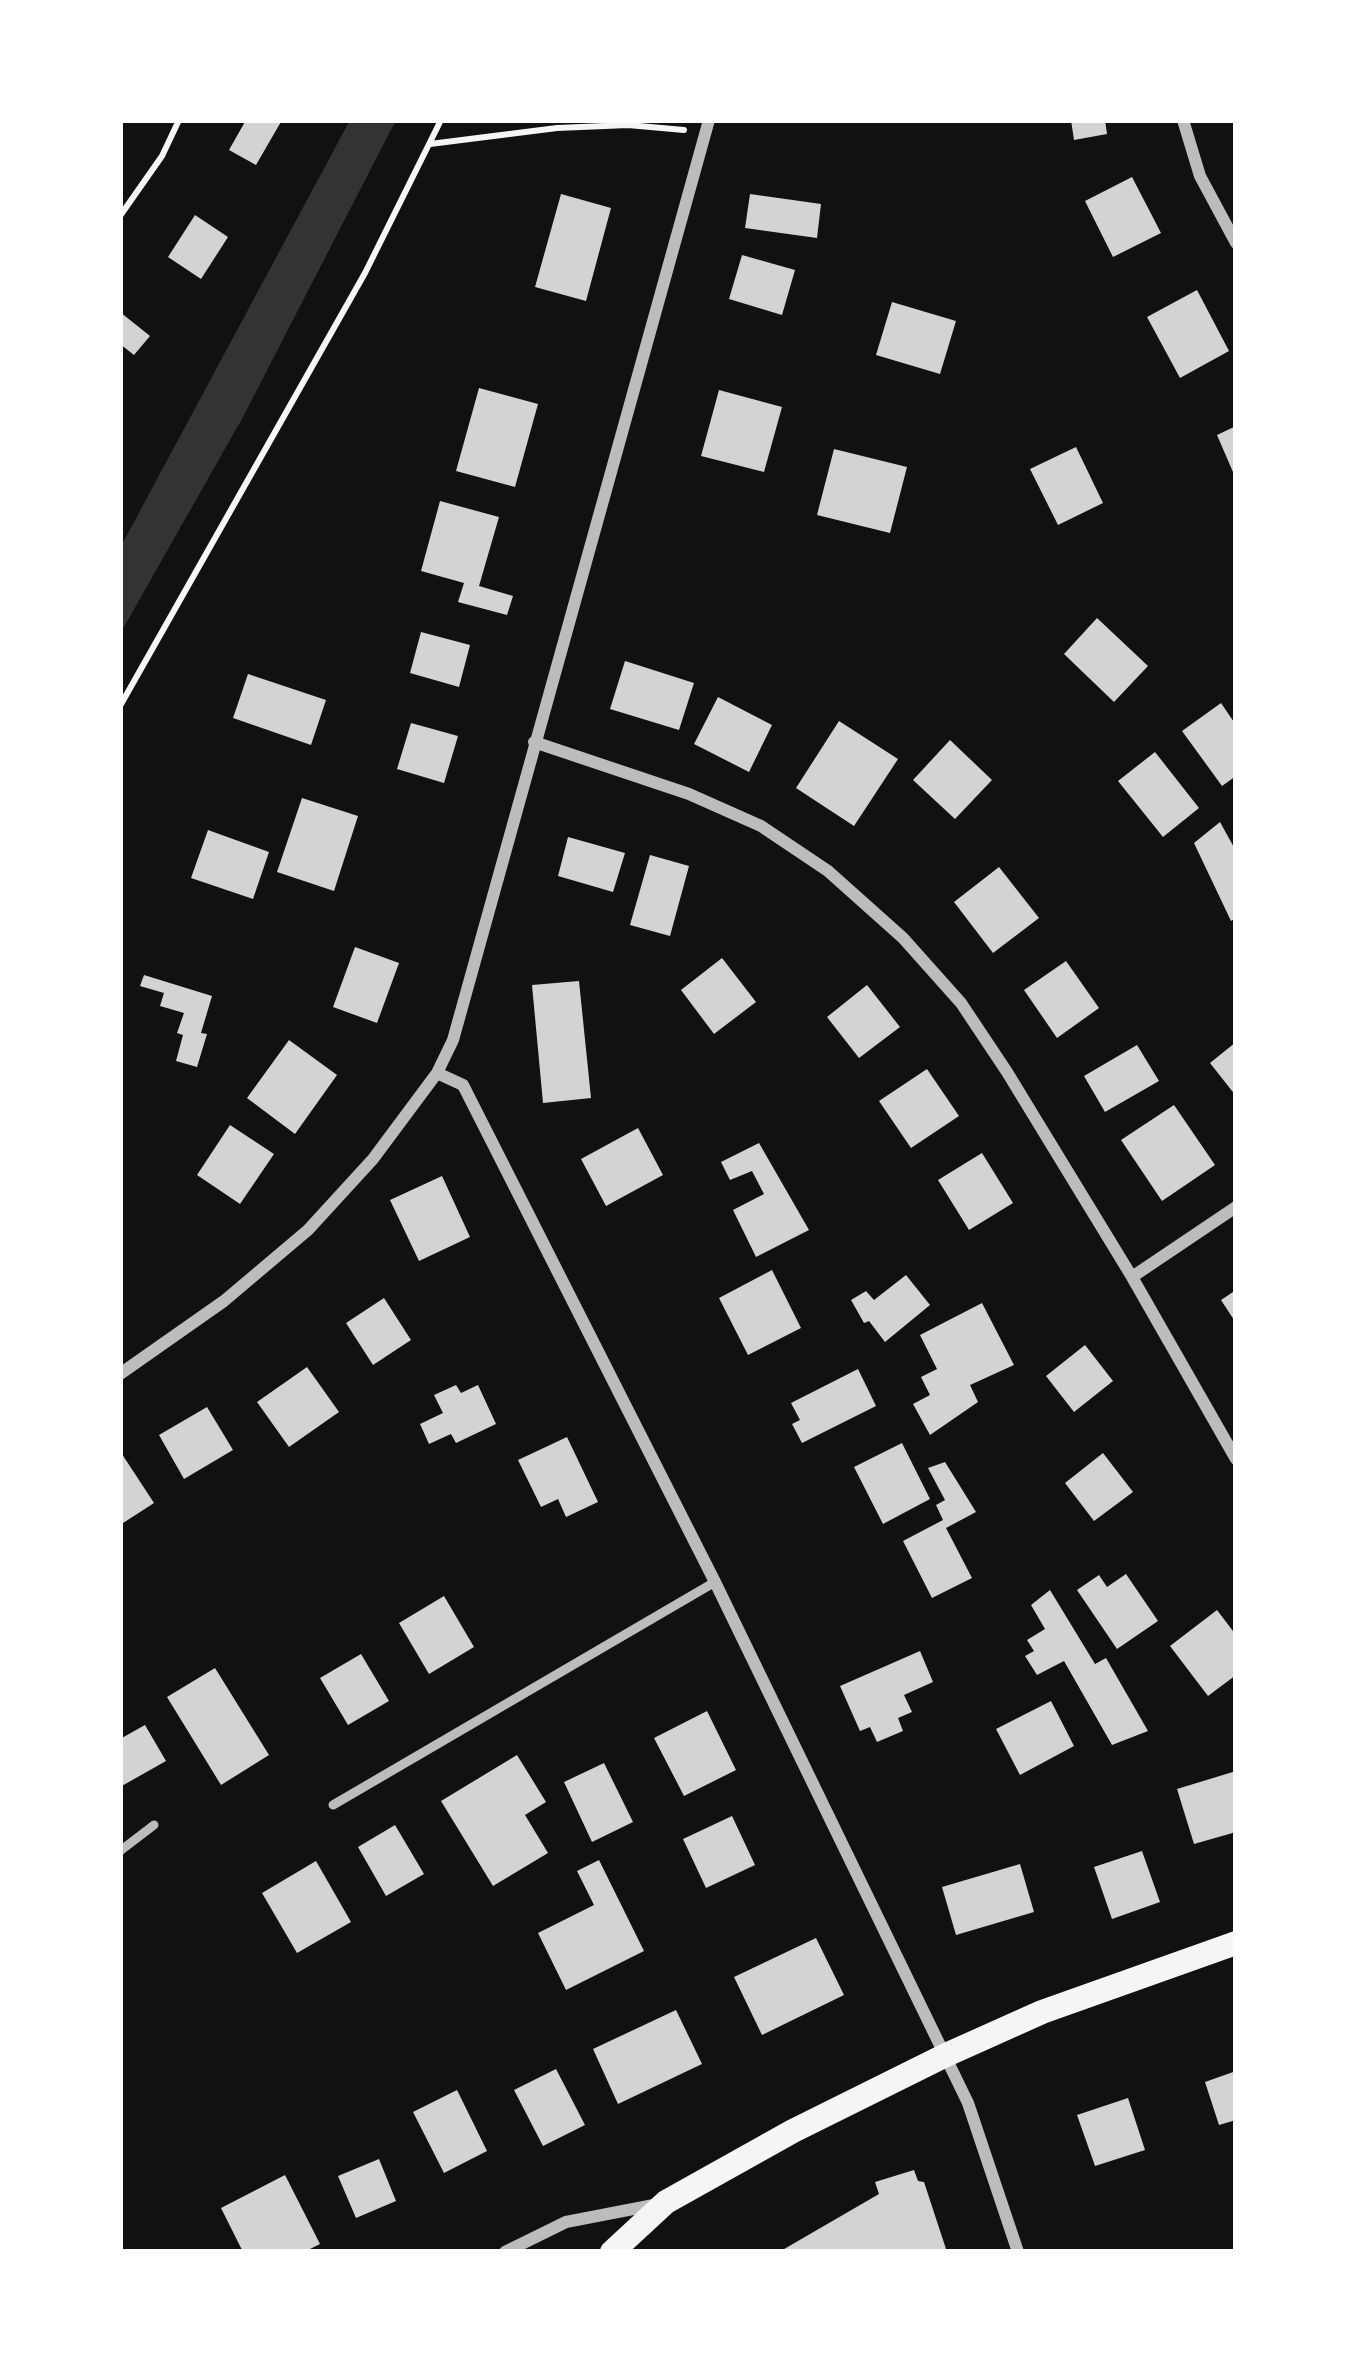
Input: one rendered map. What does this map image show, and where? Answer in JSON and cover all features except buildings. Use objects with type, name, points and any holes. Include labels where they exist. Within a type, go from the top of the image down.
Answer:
[{"type":"main road","points":[[612,2252],[666,2202],[793,2131],[946,2055],[1042,2012],[1236,1943]]},
{"type":"street","points":[[1183,120],[1200,176],[1236,242]]},
{"type":"street","points":[[120,1374],[224,1301],[308,1230],[373,1159],[437,1072],[453,1040],[708,127]]},
{"type":"street","points":[[534,742],[688,794],[761,826],[828,871],[903,938],[961,1003],[1007,1072],[1236,1459]]},
{"type":"street","points":[[437,1072],[463,1085],[716,1582],[946,2055],[972,2114],[1018,2252]]},
{"type":"street","points":[[1132,1277],[1236,1207]]},
{"type":"street","points":[[505,2252],[566,2222],[666,2202]]},
{"type":"lane","points":[[333,1805],[716,1582]]},
{"type":"lane","points":[[120,1851],[154,1825]]},
{"type":"path","points":[[120,216],[162,156],[179,120]]},
{"type":"path","points":[[120,706],[365,273],[441,120]]},
{"type":"path","points":[[430,144],[557,128],[708,127]]},
{"type":"shaded area","points":[[350,120],[396,120],[243,417],[120,634],[120,548]]}]
